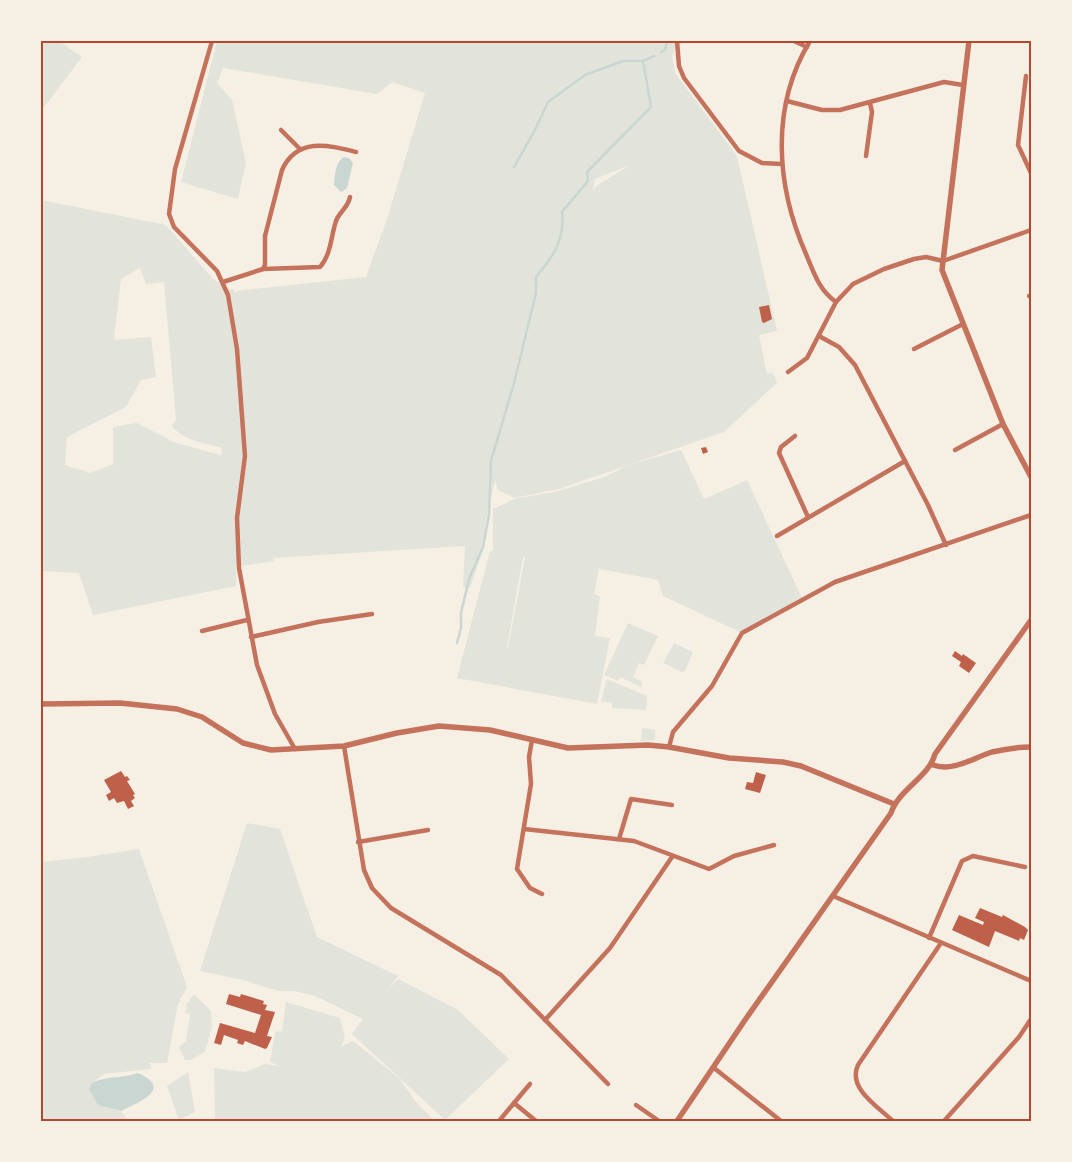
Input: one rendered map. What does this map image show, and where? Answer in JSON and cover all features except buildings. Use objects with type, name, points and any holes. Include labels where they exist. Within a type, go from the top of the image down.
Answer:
[{"type":"street","points":[[212,41],[175,170],[168,210],[174,227],[212,265],[223,282],[238,349],[243,410],[245,456],[237,518],[238,568],[257,665],[275,714],[295,749]]},
{"type":"street","points":[[677,41],[679,66],[684,78],[739,151],[748,158],[762,163],[782,164]]},
{"type":"street","points":[[794,41],[806,48]]},
{"type":"street","points":[[810,41],[794,74],[787,101],[781,139],[782,164],[788,199],[802,244],[821,289],[836,302]]},
{"type":"street","points":[[969,41],[942,270],[1002,424],[1031,477]]},
{"type":"street","points":[[1026,76],[1018,145],[1031,173]]},
{"type":"street","points":[[787,101],[831,110],[870,103],[944,82],[963,85]]},
{"type":"street","points":[[866,156],[872,112],[870,103]]},
{"type":"street","points":[[281,130],[300,149]]},
{"type":"street","points":[[263,270],[266,236],[282,170],[291,156],[300,149],[324,144],[356,152]]},
{"type":"street","points":[[223,282],[263,270],[320,267],[326,260],[336,221],[347,207],[350,198]]},
{"type":"street","points":[[788,372],[807,358],[836,302],[853,284],[884,269],[920,257],[943,261],[1031,230]]},
{"type":"street","points":[[914,349],[963,324]]},
{"type":"street","points":[[819,336],[840,346],[849,356],[939,526],[946,545]]},
{"type":"street","points":[[955,450],[1002,424]]},
{"type":"street","points":[[795,436],[781,447],[779,453],[808,517]]},
{"type":"street","points":[[777,536],[905,461]]},
{"type":"street","points":[[669,747],[673,732],[712,686],[742,633],[835,582],[1031,515]]},
{"type":"street","points":[[251,637],[318,622],[372,614]]},
{"type":"street","points":[[202,631],[247,620]]},
{"type":"street","points":[[677,1121],[745,1020],[891,813],[894,804],[932,764],[936,754],[1031,620]]},
{"type":"street","points":[[41,704],[120,703],[168,707],[196,714],[249,746],[271,750],[344,746],[397,733],[439,726],[490,730],[568,748],[648,745],[669,747],[729,758],[783,762],[801,766],[830,776],[894,804]]},
{"type":"street","points":[[532,740],[529,757],[531,784],[517,869],[530,888],[542,894]]},
{"type":"street","points":[[344,746],[358,842],[366,876],[380,899],[391,908],[501,974],[608,1084]]},
{"type":"street","points":[[932,764],[948,767],[992,752],[1031,746]]},
{"type":"street","points":[[619,839],[631,799],[672,805]]},
{"type":"street","points":[[524,828],[619,839],[642,844],[672,857],[709,869],[734,856],[774,845]]},
{"type":"street","points":[[358,842],[428,830]]},
{"type":"street","points":[[929,938],[959,864],[966,858],[973,856],[1025,867]]},
{"type":"street","points":[[545,1020],[610,948],[672,857]]},
{"type":"street","points":[[833,896],[1031,981]]},
{"type":"street","points":[[893,1121],[860,1089],[856,1082],[855,1073],[858,1065],[941,943]]},
{"type":"street","points":[[944,1121],[1019,1037],[1031,1019]]},
{"type":"street","points":[[714,1068],[781,1121]]},
{"type":"street","points":[[499,1121],[530,1084]]},
{"type":"street","points":[[514,1103],[536,1121]]},
{"type":"street","points":[[636,1105],[659,1121]]},
{"type":"shaded area","points":[[41,41],[59,41],[82,57],[41,111]]},
{"type":"shaded area","points":[[217,41],[678,41],[672,56],[675,73],[737,156],[777,331],[759,335],[767,374],[773,373],[777,383],[724,432],[559,489],[514,498],[498,490],[495,480],[486,521],[484,547],[470,588],[463,587],[465,546],[273,558],[274,561],[242,566],[236,563],[236,586],[93,615],[79,573],[41,571],[41,200],[166,225],[213,279],[228,289],[233,289],[236,293],[236,291],[366,277],[387,219],[425,93],[392,82],[377,94],[223,68],[217,83],[232,100],[246,163],[238,199],[181,182]],"holes":[[[630,165],[596,186],[593,191],[595,179]],[[140,268],[146,284],[164,282],[176,420],[172,426],[188,438],[222,448],[221,455],[176,443],[137,423],[113,427],[113,464],[90,473],[65,465],[67,437],[126,407],[141,380],[156,377],[151,337],[114,340],[121,279]]]},
{"type":"shaded area","points":[[344,157],[349,158],[353,163],[347,188],[341,192],[334,185],[335,173],[337,165]]},
{"type":"shaded area","points":[[681,450],[704,499],[747,480],[803,600],[742,633],[663,596],[658,580],[599,569],[594,594],[600,596],[595,636],[610,638],[597,704],[457,678],[490,551],[493,551],[493,509],[514,499],[559,491],[607,476],[628,465]],"holes":[[[523,557],[525,557],[508,648]]]},
{"type":"shaded area","points":[[628,623],[658,636],[644,665],[639,663],[633,677],[642,682],[641,687],[620,677],[618,681],[604,675]]},
{"type":"shaded area","points":[[674,643],[693,652],[685,671],[682,672],[663,663]]},
{"type":"shaded area","points":[[607,679],[647,696],[646,710],[612,708],[612,703],[601,701]]},
{"type":"shaded area","points":[[642,728],[655,730],[655,740],[641,741]]},
{"type":"shaded area","points":[[247,823],[280,829],[317,937],[398,976],[386,992],[398,979],[457,1009],[509,1059],[445,1120],[352,1034],[363,1019],[315,996],[294,991],[278,991],[243,980],[200,971]]},
{"type":"shaded area","points":[[139,849],[187,987],[178,1004],[167,1063],[150,1063],[151,1069],[104,1074],[92,1083],[98,1105],[121,1111],[128,1121],[41,1121],[41,862]]},
{"type":"shaded area","points":[[194,994],[211,1011],[212,1027],[205,1052],[190,1060],[185,1060],[179,1047],[186,1041],[190,1014],[185,1013],[187,1004]]},
{"type":"shaded area","points":[[286,1002],[340,1018],[345,1037],[341,1047],[353,1041],[399,1078],[416,1102],[435,1121],[215,1121],[214,1068],[245,1072],[265,1064],[280,1066],[270,1062],[275,1032],[282,1031]]},
{"type":"shaded area","points":[[188,1072],[195,1112],[179,1120],[167,1086]]},
{"type":"shaded area","points":[[138,1073],[153,1084],[153,1090],[144,1099],[121,1111],[98,1105],[89,1089],[92,1083],[98,1081]]},
{"type":"waterway","points":[[661,52],[665,50],[667,41]]},
{"type":"waterway","points":[[457,643],[461,628],[461,613],[469,579],[483,547],[489,515],[491,461],[514,383],[536,293],[536,277],[548,262],[560,240],[562,212],[588,181],[587,172],[651,107],[643,61],[654,56]]},
{"type":"waterway","points":[[514,167],[548,102],[585,75],[623,61],[643,61]]}]
